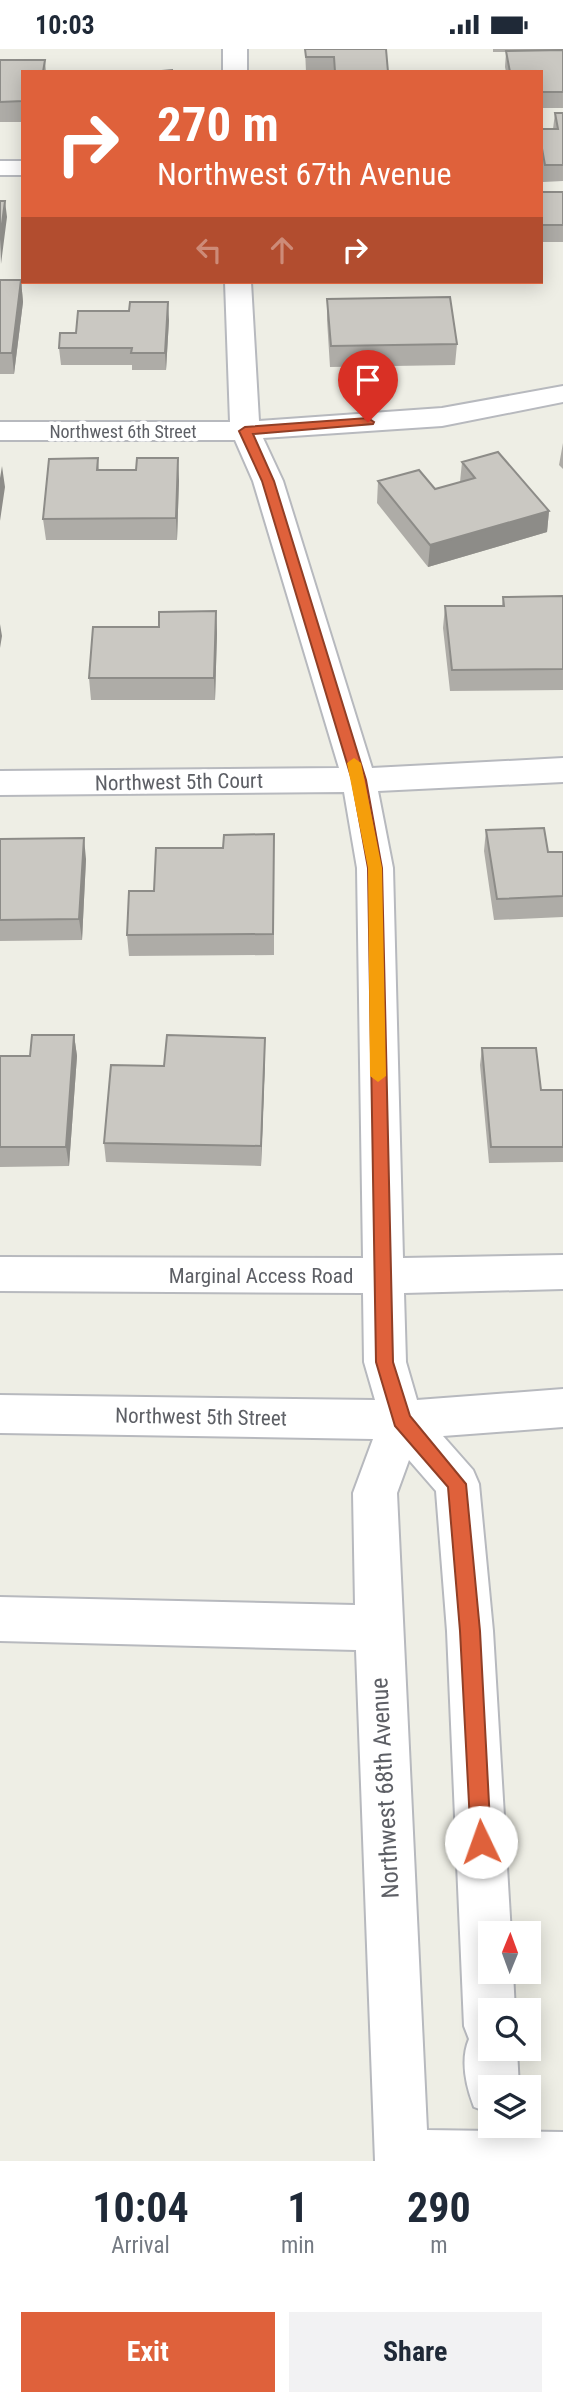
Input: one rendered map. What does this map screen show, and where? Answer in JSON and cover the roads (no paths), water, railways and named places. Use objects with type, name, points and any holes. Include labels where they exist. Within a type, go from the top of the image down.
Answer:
[{"type":"street","points":[[235,70],[236,49]]},
{"type":"street","points":[[0,168],[21,168]]},
{"type":"street","points":[[238,284],[245,431],[268,481],[359,780],[375,868],[384,1362],[402,1420],[457,1484],[470,1631],[489,1998]]},
{"type":"street","name":"Northwest 6th Street","points":[[0,431],[245,431],[442,417],[563,394]]},
{"type":"street","name":"Northwest 5th Court","points":[[0,783],[359,780],[563,770]]},
{"type":"street","name":"Marginal Access Road","points":[[0,1274],[381,1277],[563,1272]]},
{"type":"street","name":"Northwest 5th Street","points":[[0,1415],[402,1420],[563,1408]]},
{"type":"street","name":"Northwest 68th Avenue","points":[[402,1420],[375,1493],[378,1628],[402,2158]]},
{"type":"street","points":[[0,1619],[378,1628]]},
{"type":"street","points":[[402,2158],[496,2148],[563,2159]]}]
